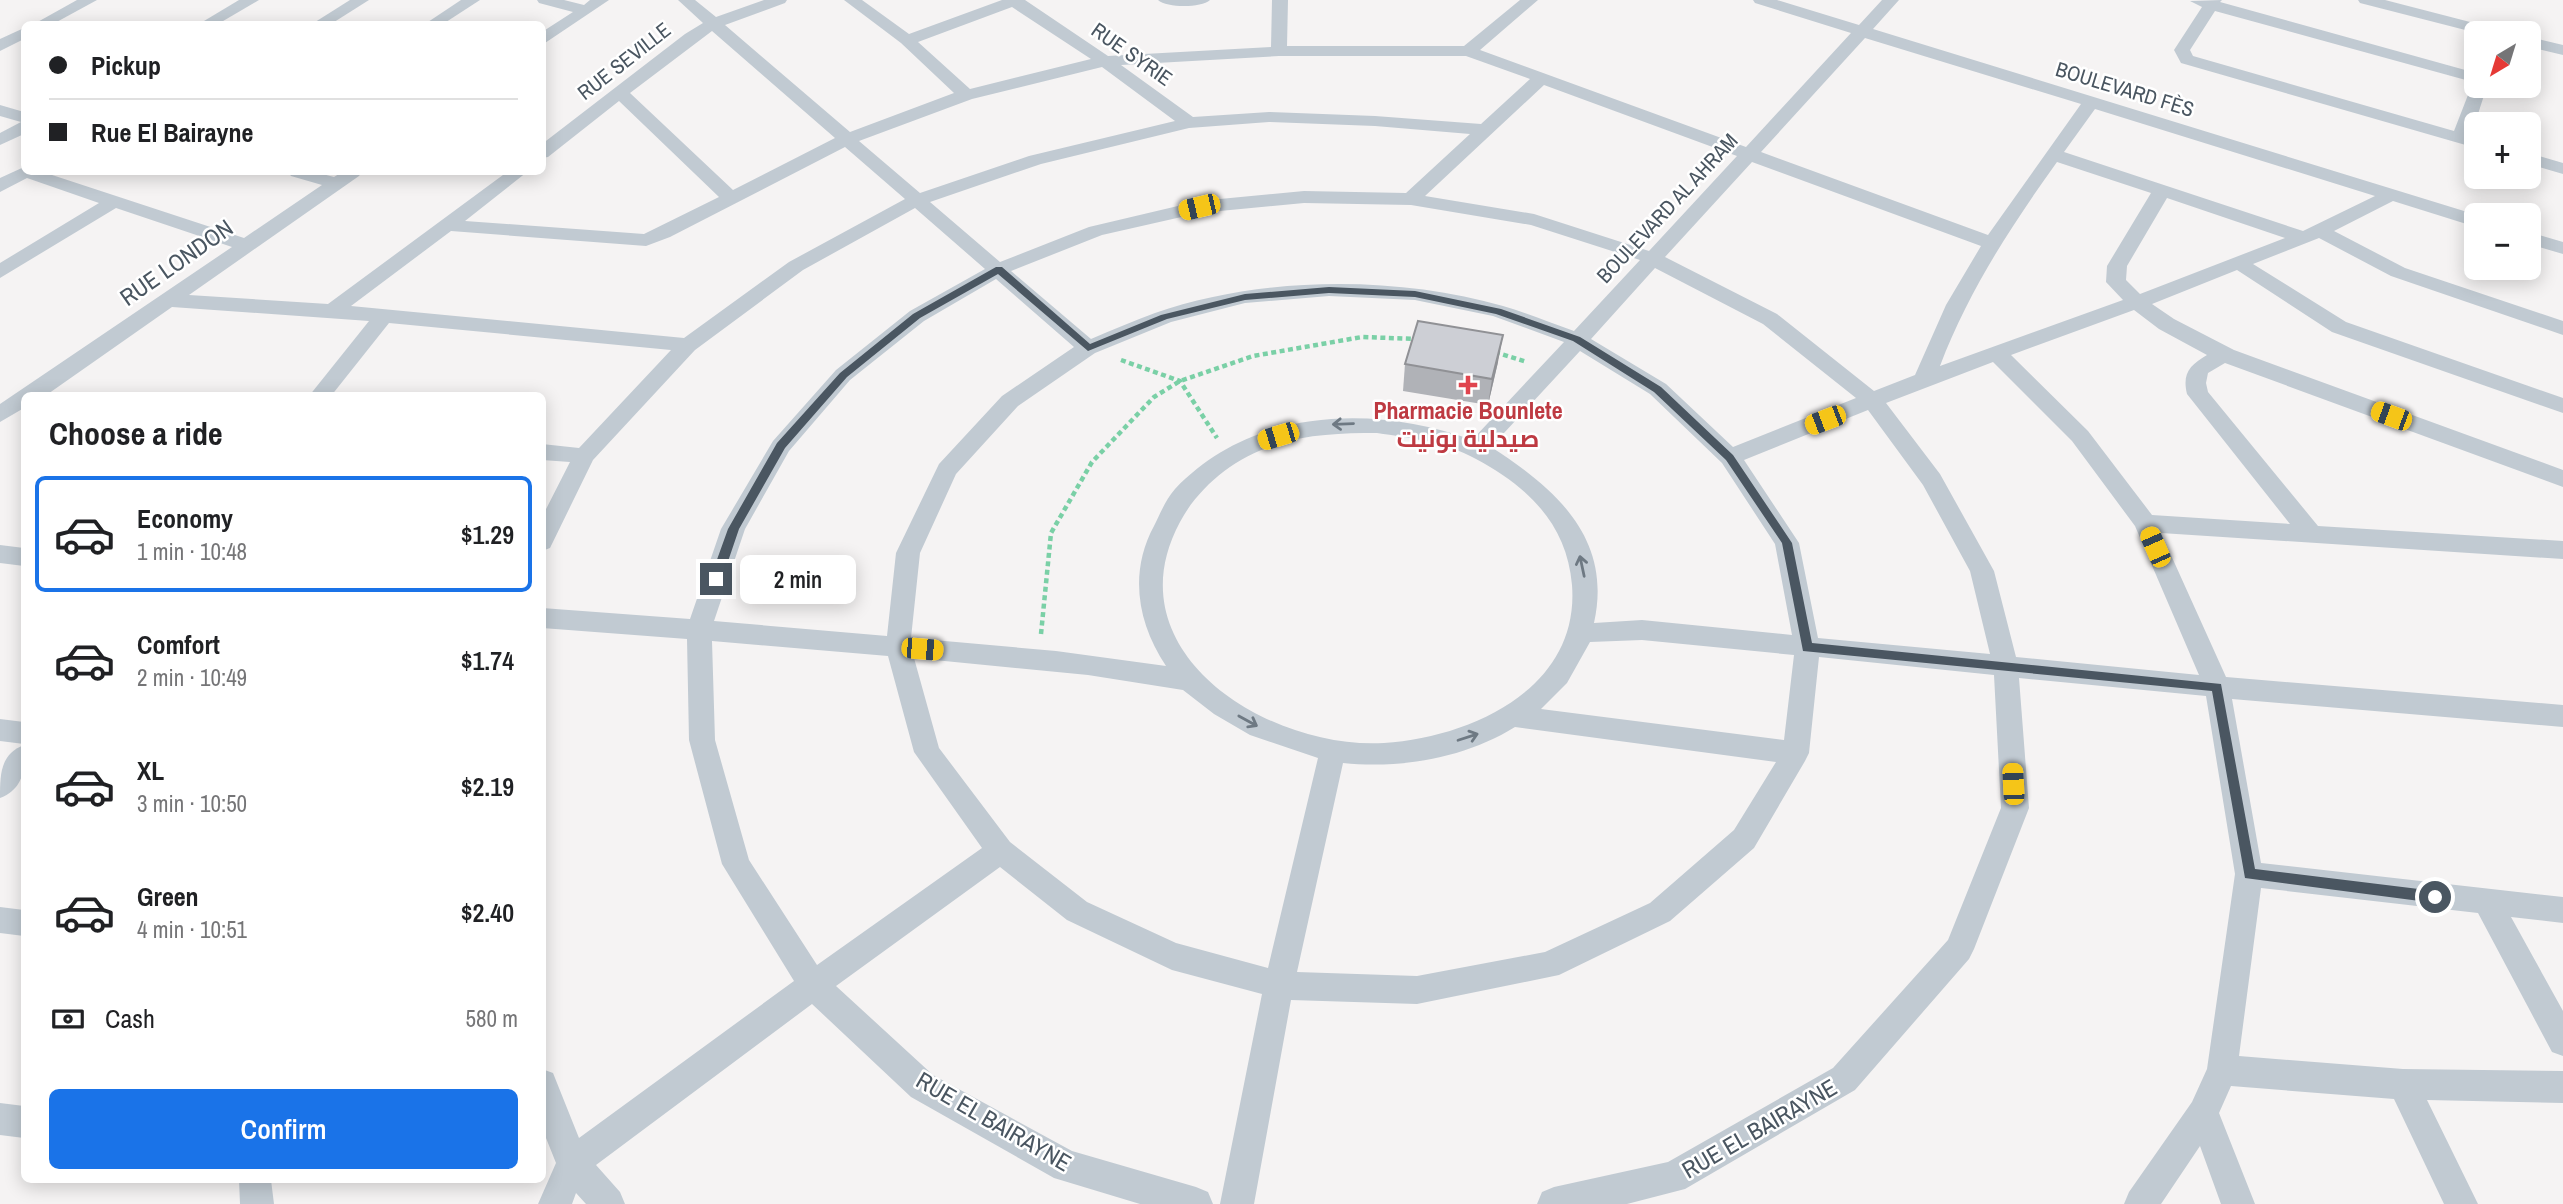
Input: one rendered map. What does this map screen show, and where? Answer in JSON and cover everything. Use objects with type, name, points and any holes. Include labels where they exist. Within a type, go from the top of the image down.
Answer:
[{"type":"street","points":[[48,21],[89,0]]},
{"type":"street","points":[[212,21],[251,0]]},
{"type":"street","points":[[325,21],[361,0]]},
{"type":"street","points":[[438,21],[472,0]]},
{"type":"street","points":[[545,0],[586,10]]},
{"type":"street","points":[[546,37],[601,0]]},
{"type":"street","points":[[686,0],[1088,348]]},
{"type":"street","name":"RUE SEVILLE","points":[[546,150],[691,37],[713,24],[779,0]]},
{"type":"street","points":[[852,0],[907,40],[966,95]]},
{"type":"street","points":[[907,40],[1014,0]]},
{"type":"street","name":"RUE SYRIE","points":[[1014,0],[1105,61],[1189,123]]},
{"type":"street","points":[[1166,0],[1202,0]]},
{"type":"street","points":[[1279,51],[1280,0]]},
{"type":"street","points":[[1468,51],[1530,0]]},
{"type":"street","name":"BOULEVARD FÈS","points":[[1761,0],[2464,217]]},
{"type":"street","name":"BOULEVARD AL AHRAM","points":[[1477,449],[1891,0]]},
{"type":"street","points":[[2194,0],[2212,2],[2464,75]]},
{"type":"street","points":[[2366,0],[2464,25]]},
{"type":"street","points":[[2212,2],[2182,50],[2187,59],[2464,139]]},
{"type":"street","points":[[0,46],[21,35]]},
{"type":"street","points":[[2541,45],[2563,50]]},
{"type":"street","points":[[446,225],[638,241],[663,233],[845,140],[966,95],[1105,61],[1279,51],[1468,51],[1991,243]]},
{"type":"street","points":[[1411,200],[1542,77]]},
{"type":"street","points":[[621,94],[729,197]]},
{"type":"street","points":[[1924,379],[1938,336],[1991,243],[2091,102]]},
{"type":"street","points":[[0,110],[21,117]]},
{"type":"street","points":[[546,534],[584,456],[688,345],[796,266],[917,200],[1035,160],[1189,123],[1269,117],[1375,121],[1486,130]]},
{"type":"street","points":[[0,140],[21,129]]},
{"type":"street","points":[[2054,155],[2162,191],[2311,234],[2398,272],[2563,328]]},
{"type":"street","points":[[2541,162],[2563,169]]},
{"type":"street","points":[[0,163],[21,170]]},
{"type":"street","points":[[0,186],[21,173]]},
{"type":"street","points":[[37,175],[246,245]]},
{"type":"street","points":[[325,175],[344,177]]},
{"type":"street","points":[[332,311],[514,175]]},
{"type":"street","name":"RUE LONDON","points":[[30,392],[344,177]]},
{"type":"street","points":[[2162,191],[2117,266],[2116,282],[2135,303],[2225,354],[2563,479]]},
{"type":"street","points":[[1730,457],[1924,379],[2135,303],[2311,234],[2391,195]]},
{"type":"street","name":"RUE EL BAIRAYNE","points":[[1196,1204],[1066,1166],[922,1086],[813,985],[736,864],[702,740],[699,629],[733,529],[781,446],[843,375],[917,316],[999,269],[1096,232],[1199,207],[1304,197],[1411,200],[1534,220],[1651,258],[1770,319],[1872,401],[1932,480],[1982,571],[2006,667],[2015,808],[1959,949],[1844,1079],[1673,1177],[1554,1204]]},
{"type":"street","points":[[0,272],[115,201]]},
{"type":"street","points":[[2541,241],[2560,247],[2563,225]]},
{"type":"street","points":[[2237,262],[2339,327],[2563,406]]},
{"type":"street","points":[[1329,290],[1415,294],[1498,311],[1576,339],[1658,389],[1730,457],[1787,543],[1807,648],[1796,753],[1744,839],[1660,912],[1548,965],[1417,990],[1279,985],[1172,957],[1077,911],[1000,851],[927,752],[898,647],[908,553],[947,470],[1010,401],[1088,348],[1177,313],[1245,297],[1329,290]]},
{"type":"street","points":[[167,300],[332,311],[688,345]]},
{"type":"street","points":[[322,392],[384,316]]},
{"type":"street","points":[[1997,354],[2080,436],[2145,523],[2217,687],[2249,874],[2222,1070],[2203,1112],[2141,1204]]},
{"type":"street","points":[[2225,354],[2198,370],[2195,383],[2198,394],[2310,532]]},
{"type":"street","name":"RUE LONDON","points":[[0,415],[20,399]]},
{"type":"street","points":[[1356,424],[1406,427],[1443,436],[1477,449],[1513,470],[1544,496],[1567,526],[1582,560],[1587,596],[1581,633],[1567,664],[1545,692],[1515,716],[1475,736],[1430,749],[1381,754],[1332,750],[1291,740],[1254,725],[1220,705],[1193,681],[1170,652],[1156,620],[1149,589],[1152,557],[1162,527],[1178,500],[1201,476],[1229,457],[1261,442],[1295,431],[1356,424]]},
{"type":"street","points":[[546,452],[584,456]]},
{"type":"street","points":[[2145,523],[2563,550]]},
{"type":"street","points":[[0,554],[21,557]]},
{"type":"street","points":[[546,618],[699,629],[1039,660],[1193,681]]},
{"type":"street","points":[[1581,633],[1642,630],[2217,687],[2563,716]]},
{"type":"street","points":[[1515,716],[1796,753]]},
{"type":"street","points":[[0,730],[21,733]]},
{"type":"street","points":[[1237,1204],[1279,985],[1332,750]]},
{"type":"street","points":[[0,786],[21,760]]},
{"type":"street","points":[[555,1204],[572,1163],[1000,851]]},
{"type":"street","points":[[2249,874],[2563,910]]},
{"type":"street","points":[[2488,903],[2563,1041]]},
{"type":"street","points":[[0,920],[21,923]]},
{"type":"street","points":[[2222,1070],[2403,1084],[2563,1087]]},
{"type":"street","points":[[2403,1084],[2461,1204]]},
{"type":"street","points":[[546,1095],[572,1163],[608,1204]]},
{"type":"street","points":[[2203,1112],[2238,1204]]},
{"type":"street","points":[[0,1119],[21,1122]]},
{"type":"street","points":[[255,1183],[257,1204]]},
{"type":"path","points":[[1039,660],[1051,533],[1092,462],[1154,397],[1180,381],[1252,356],[1362,337],[1429,339]]},
{"type":"path","points":[[1088,348],[1180,381],[1229,457]]},
{"type":"path","points":[[1490,351],[1549,368]]},
{"type":"building","points":[[1418,321],[1503,335],[1492,379],[1405,364]]},
{"type":"place","name":"Pharmacie Bounlete صيدلية بونيت","points":[[1468,385]]},
{"type":"route","points":[[716,579],[733,529],[781,446],[843,375],[917,316],[999,269],[1088,348],[1164,317],[1245,297],[1329,290],[1415,294],[1498,311],[1576,339],[1658,389],[1730,457],[1787,543],[1807,648],[2217,687],[2249,874],[2435,897]]}]
